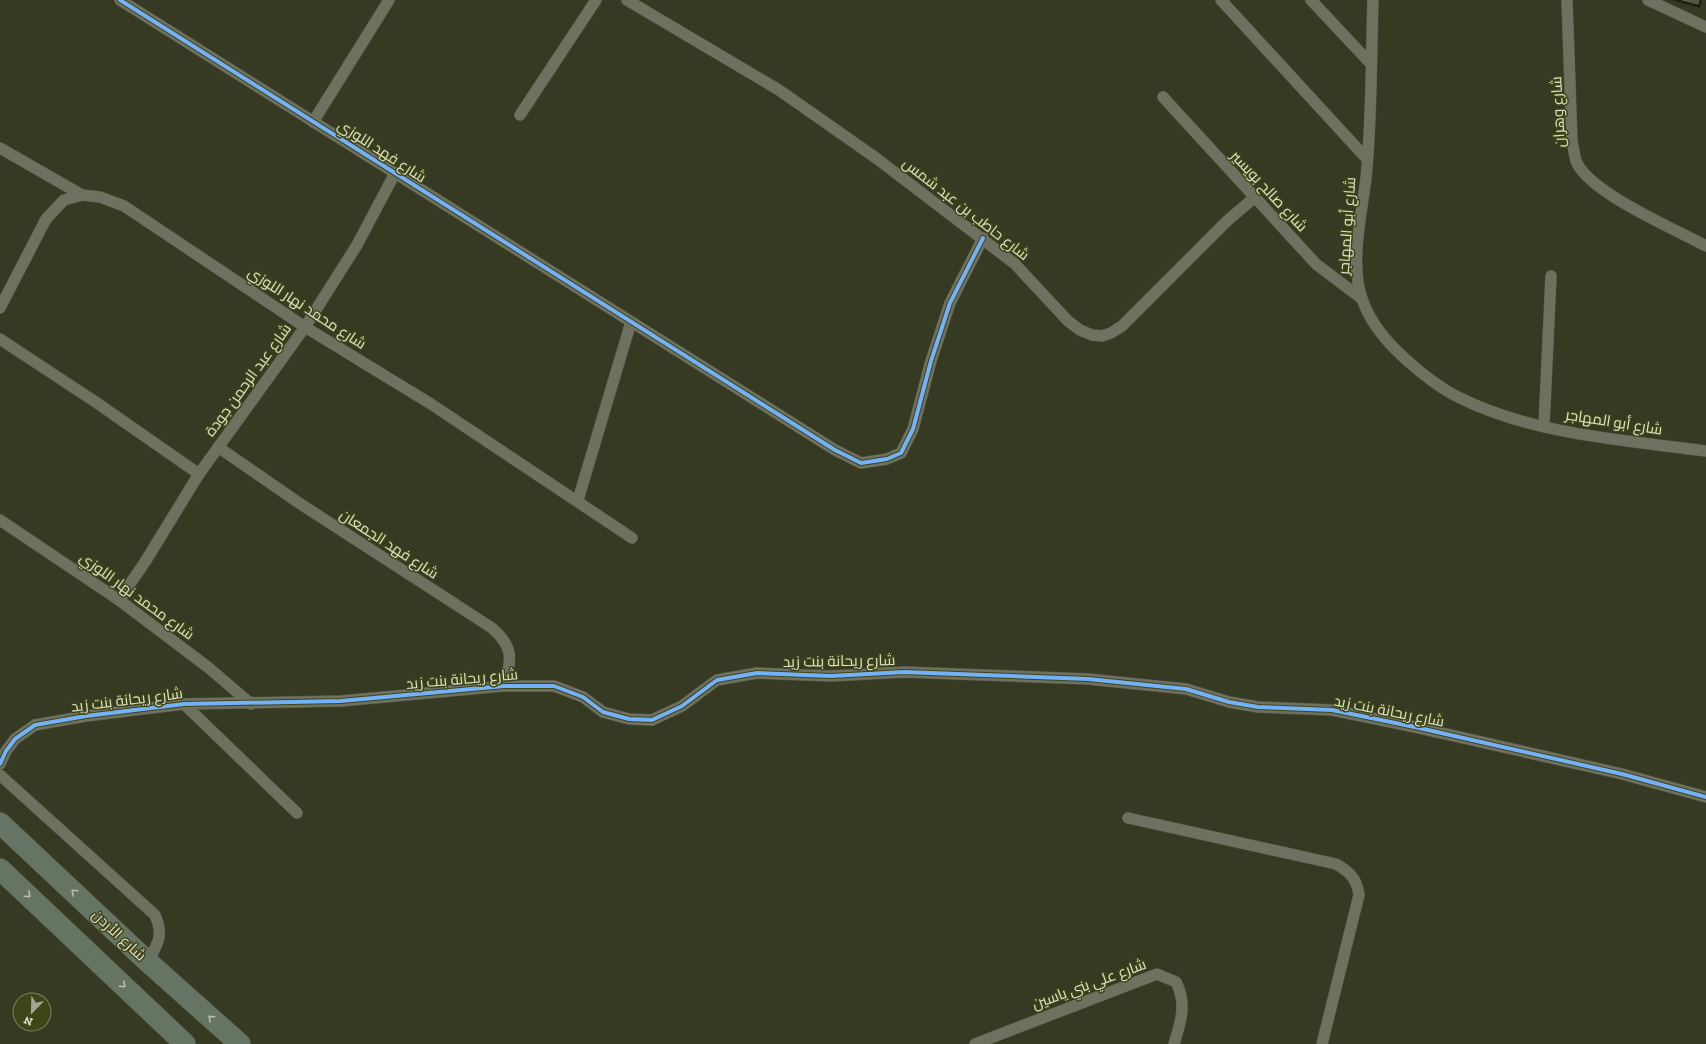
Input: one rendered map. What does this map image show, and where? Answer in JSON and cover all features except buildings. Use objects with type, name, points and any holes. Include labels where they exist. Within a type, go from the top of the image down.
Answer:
[{"type":"highway","name":"شارع الأردن","points":[[0,823],[148,962],[240,1044]]},
{"type":"highway","points":[[0,869],[185,1044]]},
{"type":"street","name":"شارع فهد اللوزي","points":[[120,0],[394,175],[835,450],[861,463],[887,459],[901,453],[913,429],[931,361],[950,303],[983,238]]},
{"type":"street","points":[[313,122],[389,0]]},
{"type":"street","points":[[520,115],[596,0]]},
{"type":"street","name":"شارع حاطب بن عبد شمس","points":[[627,0],[779,90],[876,158],[983,238],[1015,264],[1068,321],[1080,330],[1092,335],[1102,336],[1111,333],[1122,326],[1227,221],[1255,197]]},
{"type":"street","points":[[1221,0],[1367,159]]},
{"type":"street","points":[[1311,0],[1371,64]]},
{"type":"street","name":"شارع أبو المهاجر","points":[[1373,0],[1370,128],[1359,226],[1357,265],[1361,298],[1370,316],[1388,342],[1427,377],[1457,396],[1490,411],[1544,426],[1622,440],[1706,451]]},
{"type":"street","name":"شارع وهران","points":[[1567,0],[1572,142],[1577,163],[1589,178],[1618,199],[1706,246]]},
{"type":"street","points":[[1648,0],[1706,27]]},
{"type":"street","name":"شارع صالح بويسير","points":[[1162,97],[1316,264],[1361,298]]},
{"type":"street","points":[[0,148],[82,195]]},
{"type":"street","name":"شارع عبد الرحمن جودة","points":[[119,600],[145,562],[199,474],[305,327],[357,245],[394,175]]},
{"type":"street","name":"شارع محمد نهار اللوزي","points":[[0,308],[46,219],[64,200],[82,195],[100,197],[124,206],[305,327],[431,404],[578,500],[632,538]]},
{"type":"street","points":[[1544,426],[1551,276]]},
{"type":"street","points":[[578,500],[631,322]]},
{"type":"street","points":[[0,339],[97,403],[199,474]]},
{"type":"street","name":"شارع فهد الجمعان","points":[[218,447],[305,508],[492,628],[505,641],[510,654],[509,671],[504,686]]},
{"type":"street","name":"شارع محمد نهار اللوزي","points":[[0,520],[119,600],[209,668],[251,704]]},
{"type":"street","name":"شارع ريحانة بنت زيد","points":[[0,764],[6,751],[15,739],[35,725],[86,716],[184,704],[341,702],[504,686],[554,686],[582,697],[603,712],[629,718],[652,720],[682,706],[718,680],[756,673],[831,676],[904,672],[1088,679],[1186,689],[1229,702],[1258,708],[1332,710],[1415,727],[1607,771],[1706,797]]},
{"type":"street","points":[[184,704],[297,813]]},
{"type":"street","points":[[0,775],[155,915],[160,933],[158,942],[148,962]]},
{"type":"street","points":[[1128,818],[1336,864],[1349,871],[1358,883],[1359,895],[1322,1044]]},
{"type":"street","name":"شارع علي بني ياسين","points":[[975,1044],[1157,974],[1176,982],[1181,992],[1183,1006],[1174,1044]]},
{"type":"cycle path","points":[[120,0],[835,450],[861,463],[887,459],[901,453],[913,429],[931,361],[950,303],[983,238]]},
{"type":"cycle path","points":[[0,764],[6,751],[15,739],[35,725],[86,716],[184,704],[341,701],[504,686],[554,686],[583,697],[603,712],[629,719],[652,720],[682,706],[717,680],[757,673],[831,676],[904,672],[1088,679],[1186,689],[1229,702],[1258,707],[1332,710],[1415,727],[1622,774],[1706,797]]}]
